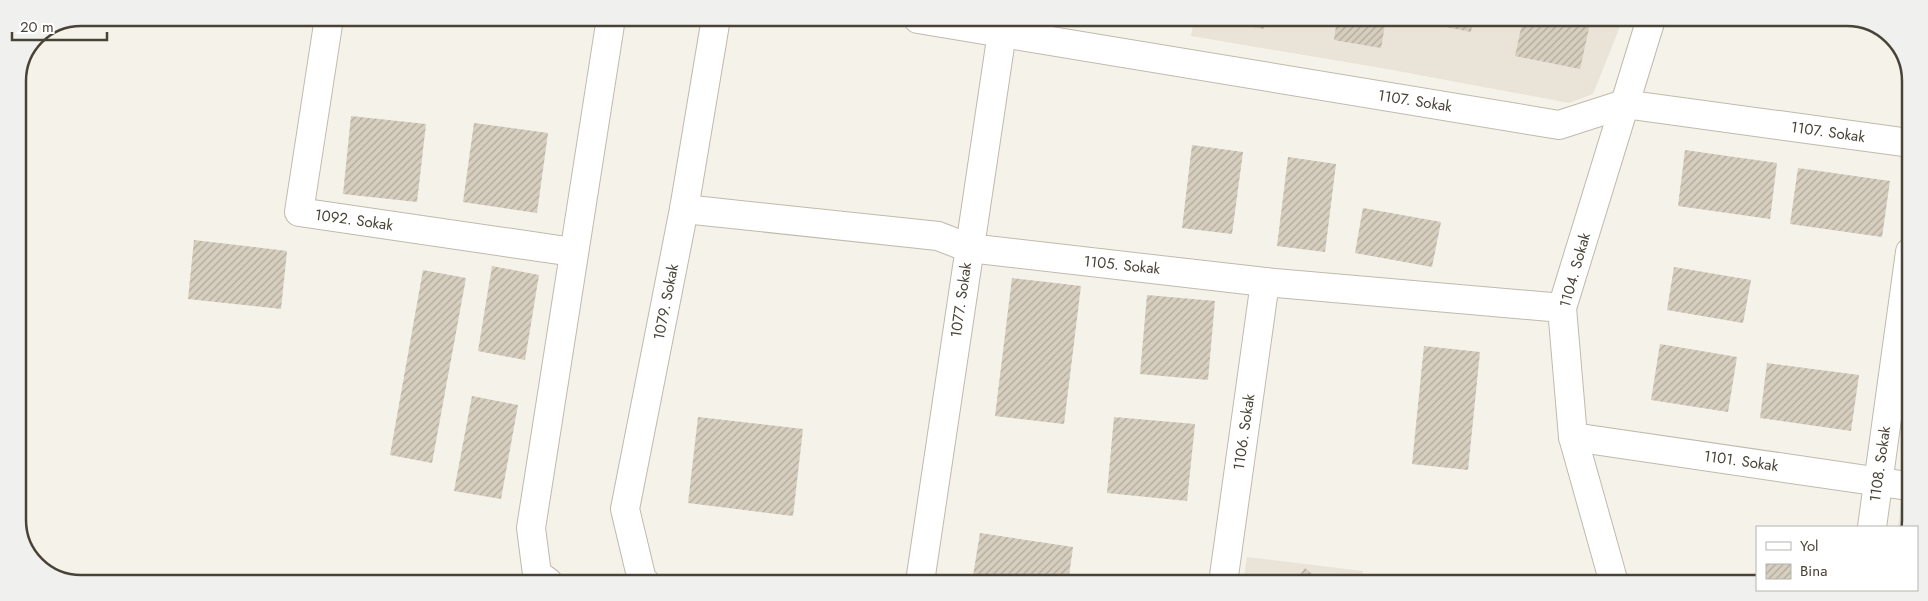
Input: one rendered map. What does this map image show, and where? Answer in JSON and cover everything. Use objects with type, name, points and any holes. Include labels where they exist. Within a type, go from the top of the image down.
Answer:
[{"type":"street","name":"1092. Sokak","points":[[328,26],[299,212],[573,252]]},
{"type":"street","points":[[539,575],[531,528],[610,26]]},
{"type":"street","name":"1079. Sokak","points":[[641,575],[625,509],[684,209],[715,26]]},
{"type":"street","name":"1077. Sokak","points":[[921,575],[1002,26]]},
{"type":"street","name":"1107. Sokak","points":[[1008,26],[1559,125],[1624,104],[1902,142]]},
{"type":"street","name":"1104. Sokak","points":[[1612,575],[1573,437],[1562,308],[1649,26]]},
{"type":"street","name":"1105. Sokak","points":[[684,209],[938,236],[969,248],[1265,282],[1562,308]]},
{"type":"street","name":"1106. Sokak","points":[[1224,575],[1265,282]]},
{"type":"street","name":"1108. Sokak","points":[[1872,526],[1902,307]]},
{"type":"street","name":"1101. Sokak","points":[[1573,437],[1902,485]]},
{"type":"shaded area","points":[[1193,26],[1620,26],[1593,94],[1569,103],[1387,69],[1191,36]]},
{"type":"shaded area","points":[[1902,496],[1902,520],[1901,526],[1898,526]]},
{"type":"shaded area","points":[[1247,557],[1363,571],[1363,575],[1244,575]]},
{"type":"building","points":[[1248,26],[1265,26],[1264,29]]},
{"type":"building","points":[[1336,26],[1385,26],[1381,48],[1334,40]]},
{"type":"building","points":[[1441,26],[1472,26],[1471,32]]},
{"type":"building","points":[[1521,26],[1589,26],[1580,69],[1515,56]]},
{"type":"building","points":[[351,116],[426,124],[417,202],[343,194]]},
{"type":"building","points":[[474,123],[548,133],[537,213],[463,202]]},
{"type":"building","points":[[1192,145],[1243,152],[1232,234],[1182,228]]},
{"type":"building","points":[[1685,150],[1777,163],[1770,219],[1678,206]]},
{"type":"building","points":[[1288,157],[1336,164],[1325,252],[1277,246]]},
{"type":"building","points":[[1798,168],[1890,181],[1882,237],[1790,224]]},
{"type":"building","points":[[1363,208],[1441,222],[1432,267],[1355,253]]},
{"type":"building","points":[[194,240],[287,251],[281,309],[188,299]]},
{"type":"building","points":[[492,266],[539,275],[525,360],[478,351]]},
{"type":"building","points":[[1674,267],[1751,280],[1743,323],[1667,310]]},
{"type":"building","points":[[423,270],[466,278],[432,463],[390,455]]},
{"type":"building","points":[[1012,278],[1081,286],[1064,424],[995,416]]},
{"type":"building","points":[[1147,295],[1215,301],[1208,380],[1140,374]]},
{"type":"building","points":[[1660,344],[1737,357],[1728,412],[1651,400]]},
{"type":"building","points":[[1424,346],[1480,352],[1468,470],[1412,464]]},
{"type":"building","points":[[1767,363],[1859,375],[1851,431],[1760,418]]},
{"type":"building","points":[[472,396],[518,405],[501,499],[454,491]]},
{"type":"building","points":[[698,417],[803,429],[793,516],[688,503]]},
{"type":"building","points":[[1114,417],[1195,424],[1187,501],[1107,493]]},
{"type":"building","points":[[980,533],[1073,547],[1069,575],[973,575]]},
{"type":"building","points":[[1305,568],[1313,575],[1300,575]]}]
